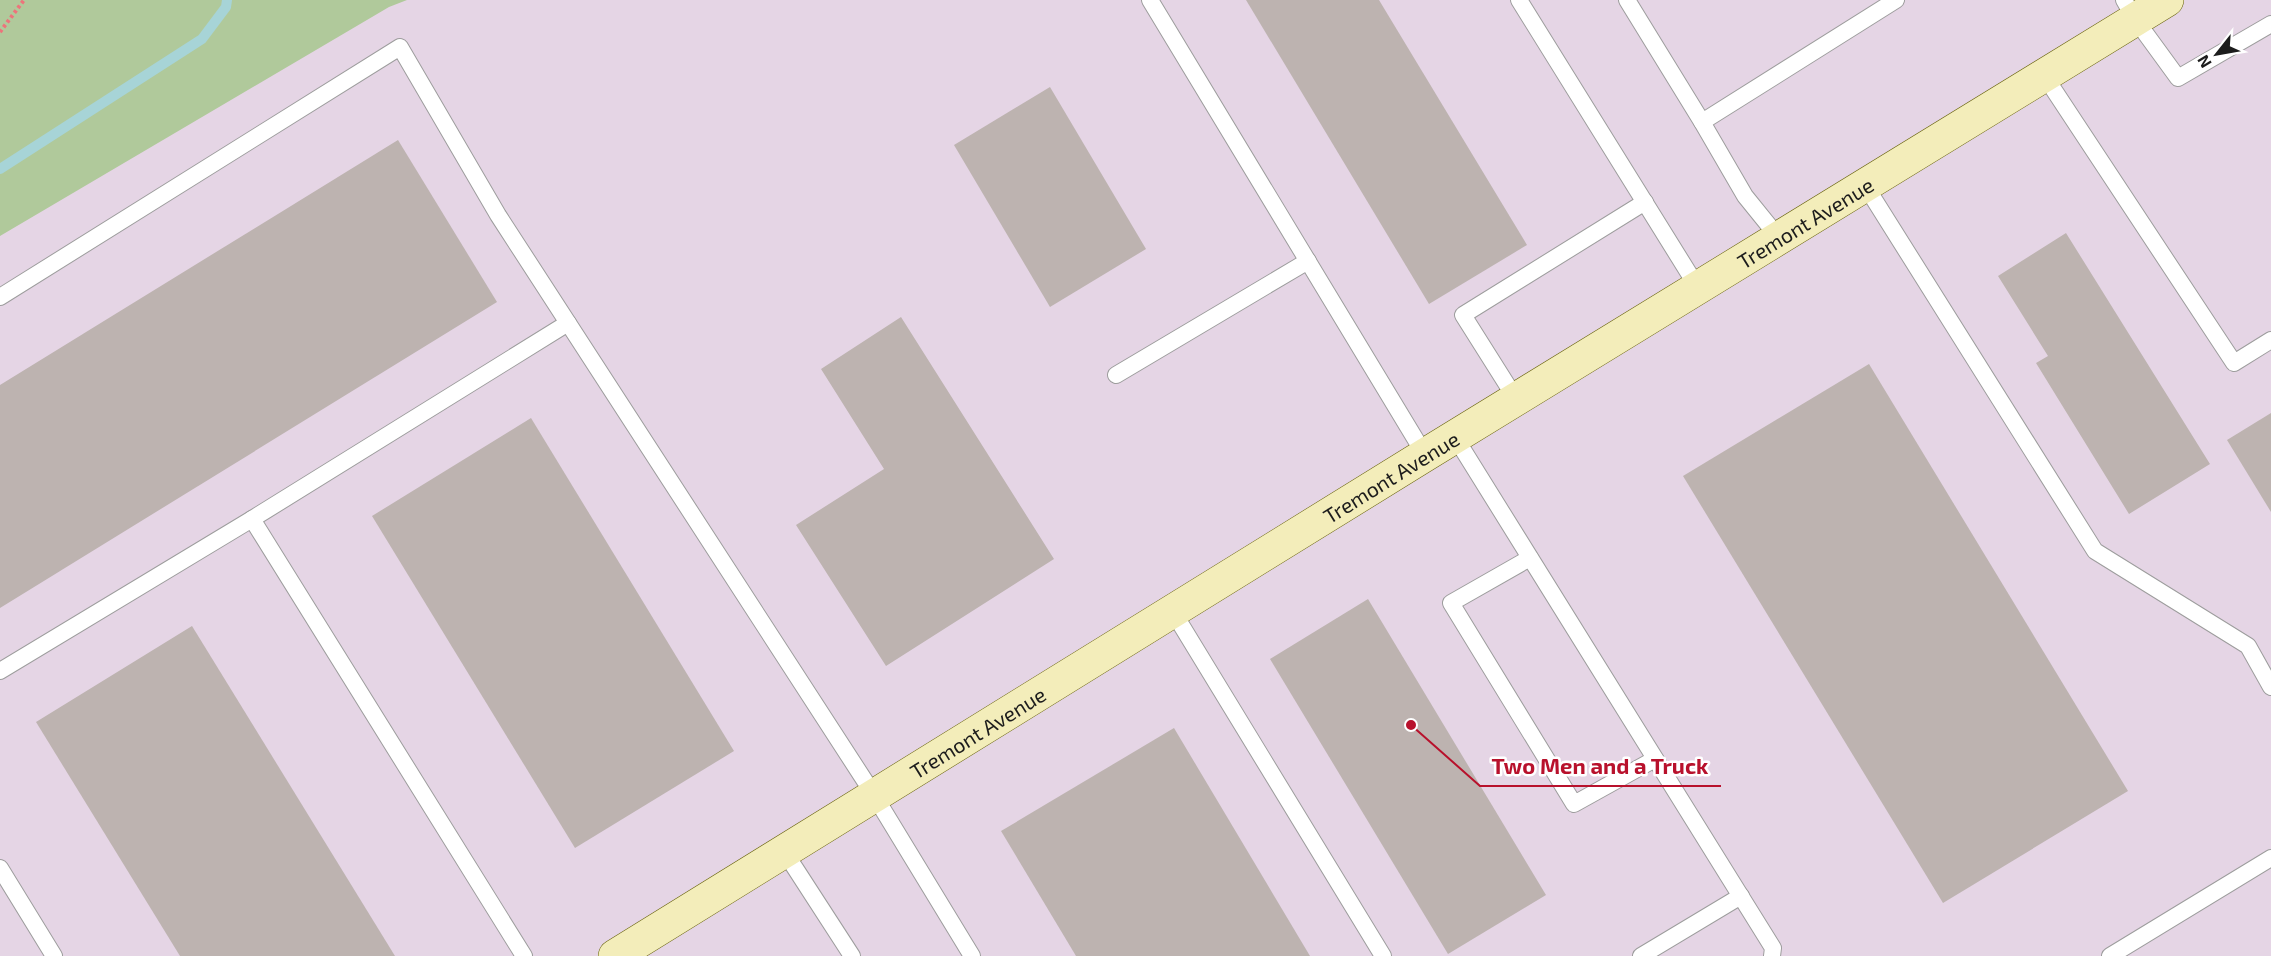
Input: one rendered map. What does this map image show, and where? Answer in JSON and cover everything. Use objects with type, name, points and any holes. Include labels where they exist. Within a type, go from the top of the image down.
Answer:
[{"type":"street","name":"Tremont Avenue","points":[[628,953],[784,851],[1172,610],[2044,75],[2130,10],[2167,0]]},
{"type":"lane","points":[[1150,0],[1425,455]]},
{"type":"lane","points":[[1519,0],[1698,288]]},
{"type":"lane","points":[[1627,0],[1745,196],[1779,238]]},
{"type":"lane","points":[[1702,122],[1896,0]]},
{"type":"lane","points":[[2130,10],[2178,78],[2271,24]]},
{"type":"lane","points":[[0,297],[400,46],[498,215],[874,795],[972,956]]},
{"type":"lane","points":[[2044,75],[2234,363],[2271,340]]},
{"type":"lane","points":[[1865,185],[2095,551],[2248,646],[2271,687]]},
{"type":"lane","points":[[1516,399],[1463,315],[1645,202]]},
{"type":"lane","points":[[1116,375],[1308,261]]},
{"type":"lane","points":[[0,671],[252,519],[568,323]]},
{"type":"lane","points":[[1455,437],[1773,948],[1772,956]]},
{"type":"lane","points":[[252,519],[524,956]]},
{"type":"lane","points":[[1530,558],[1451,603],[1574,804],[1655,759]]},
{"type":"lane","points":[[1172,610],[1383,956]]},
{"type":"lane","points":[[784,851],[852,956]]},
{"type":"lane","points":[[2110,956],[2271,858]]},
{"type":"lane","points":[[0,868],[54,956]]},
{"type":"lane","points":[[1641,956],[1741,896]]},
{"type":"path","points":[[0,32],[24,0]]},
{"type":"shaded area","points":[[0,0],[2271,0],[2271,956],[0,956]]},
{"type":"green space","points":[[0,0],[407,0],[389,7],[0,236]]},
{"type":"building","points":[[1246,0],[1379,0],[1527,245],[1429,304]]},
{"type":"building","points":[[1050,87],[1146,249],[1050,307],[954,145]]},
{"type":"building","points":[[398,140],[497,302],[0,608],[0,385]]},
{"type":"building","points":[[2066,233],[2210,464],[2129,514],[2036,363],[2048,356],[1998,276]]},
{"type":"building","points":[[901,317],[1054,559],[886,666],[796,525],[884,469],[821,369]]},
{"type":"building","points":[[1869,364],[2128,791],[1943,903],[1683,476]]},
{"type":"building","points":[[2271,413],[2271,512],[2227,440]]},
{"type":"building","points":[[531,418],[734,751],[575,848],[372,516]]},
{"type":"building","points":[[1368,599],[1546,895],[1448,954],[1270,659]]},
{"type":"building","points":[[192,626],[395,956],[180,956],[36,722]]},
{"type":"building","points":[[1174,728],[1310,956],[1076,956],[1001,831]]},
{"type":"waterway","points":[[0,169],[202,39],[226,7],[227,0]]},
{"type":"place","name":"Two Men and a Truck","points":[[1411,725]]}]
